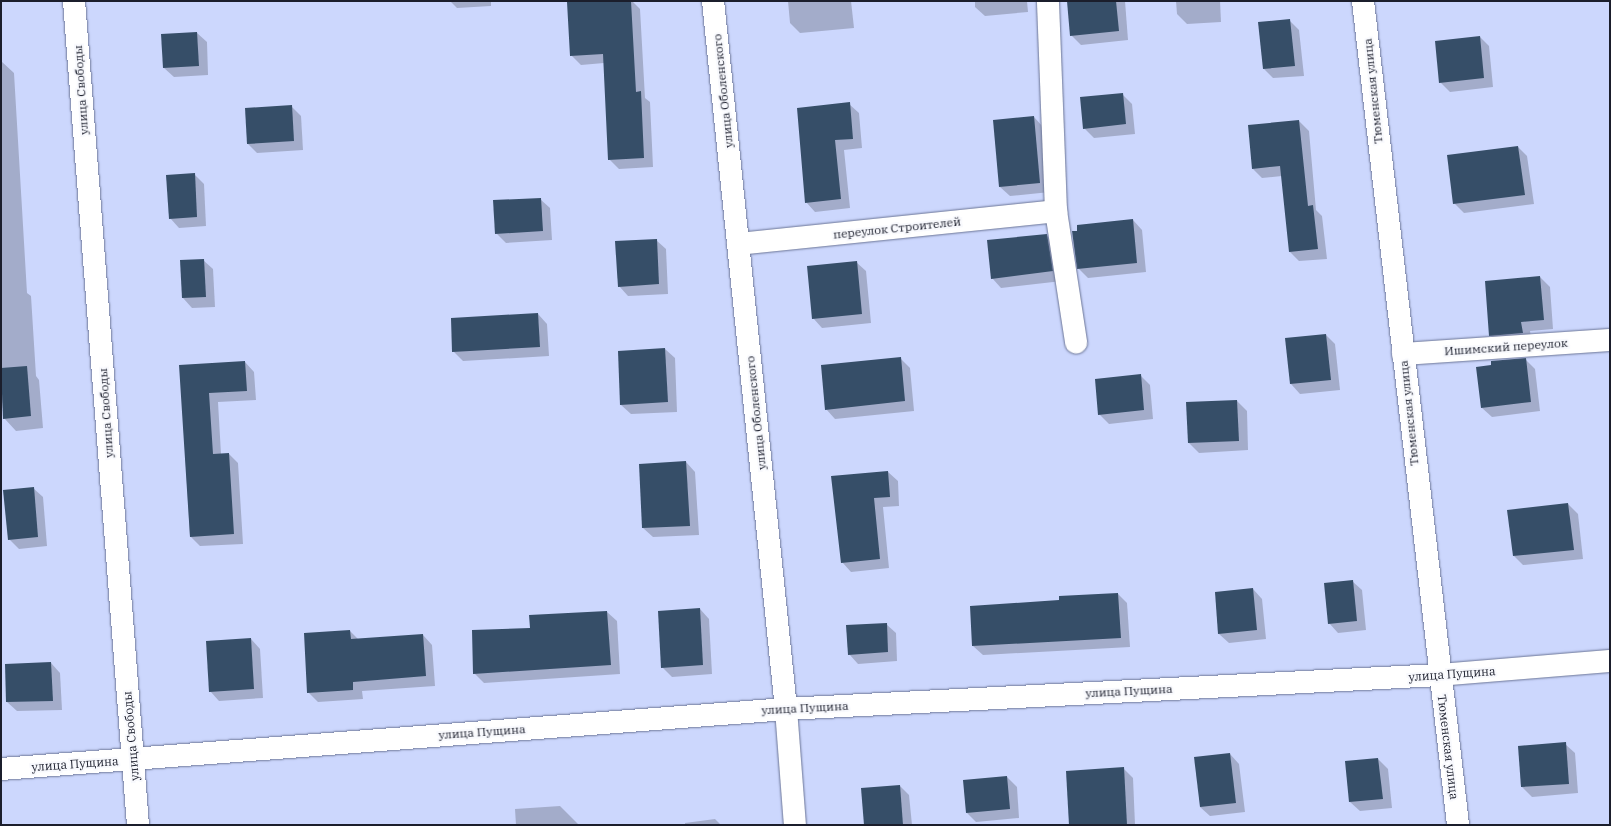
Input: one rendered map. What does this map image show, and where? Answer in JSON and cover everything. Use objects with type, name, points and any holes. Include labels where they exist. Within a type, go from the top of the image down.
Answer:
[{"type":"street","name":"улица Свободы","points":[[74,1],[138,825]]},
{"type":"street","name":"улица Оболенского","points":[[713,1],[786,708],[795,825]]},
{"type":"street","points":[[1048,1],[1056,211],[1076,342]]},
{"type":"street","name":"Тюменская улица","points":[[1363,1],[1439,675],[1458,825]]},
{"type":"street","name":"переулок Строителей","points":[[738,244],[1056,211]]},
{"type":"street","name":"Ишимский переулок","points":[[1403,354],[1610,340]]},
{"type":"street","name":"улица Пущина","points":[[1,769],[133,760],[786,708],[1439,675],[1610,661]]},
{"type":"building","points":[[631,1],[636,92],[641,91],[644,158],[608,160],[603,54],[570,56],[567,2]]},
{"type":"building","points":[[1067,1],[1116,1],[1119,31],[1070,36]]},
{"type":"building","points":[[1290,19],[1295,66],[1263,69],[1258,22]]},
{"type":"building","points":[[197,32],[199,66],[163,68],[161,34]]},
{"type":"building","points":[[1480,36],[1484,78],[1439,83],[1435,41]]},
{"type":"building","points":[[1123,93],[1126,124],[1083,129],[1080,97]]},
{"type":"building","points":[[850,102],[853,139],[835,140],[841,199],[805,203],[797,108]]},
{"type":"building","points":[[292,105],[294,141],[247,144],[245,108]]},
{"type":"building","points":[[1034,116],[1040,183],[999,187],[993,120]]},
{"type":"building","points":[[1299,120],[1308,206],[1313,205],[1318,249],[1289,252],[1280,166],[1252,169],[1248,125]]},
{"type":"building","points":[[1518,146],[1525,195],[1453,204],[1447,155]]},
{"type":"building","points":[[195,173],[197,217],[169,219],[166,175]]},
{"type":"building","points":[[541,198],[543,231],[495,234],[493,200]]},
{"type":"building","points":[[1133,219],[1137,263],[1077,269],[1072,231],[1077,231],[1077,225]]},
{"type":"building","points":[[1047,234],[1053,271],[991,279],[987,240]]},
{"type":"building","points":[[657,239],[659,284],[618,287],[615,241]]},
{"type":"building","points":[[204,259],[206,297],[182,298],[180,260]]},
{"type":"building","points":[[857,261],[862,314],[812,319],[807,266]]},
{"type":"building","points":[[1540,276],[1544,320],[1521,322],[1523,333],[1489,336],[1485,281]]},
{"type":"building","points":[[538,313],[540,347],[452,352],[451,318]]},
{"type":"building","points":[[1326,334],[1331,380],[1290,384],[1285,338]]},
{"type":"building","points":[[665,348],[668,402],[620,405],[618,351]]},
{"type":"building","points":[[901,357],[905,401],[825,410],[821,365]]},
{"type":"building","points":[[1526,358],[1531,402],[1481,408],[1476,367],[1491,365],[1491,361]]},
{"type":"building","points":[[245,361],[247,391],[209,393],[213,454],[229,453],[234,534],[190,537],[179,365]]},
{"type":"building","points":[[27,366],[31,416],[3,419],[1,368]]},
{"type":"building","points":[[1141,374],[1144,410],[1098,415],[1095,379]]},
{"type":"building","points":[[1237,400],[1239,441],[1188,443],[1186,402]]},
{"type":"building","points":[[686,461],[690,526],[642,528],[639,464]]},
{"type":"building","points":[[888,471],[890,497],[874,498],[880,559],[841,563],[831,476]]},
{"type":"building","points":[[34,487],[38,537],[8,540],[3,490]]},
{"type":"building","points":[[1568,503],[1574,550],[1513,556],[1507,510]]},
{"type":"building","points":[[1353,580],[1357,621],[1328,624],[1324,583]]},
{"type":"building","points":[[1253,588],[1257,630],[1218,634],[1215,592]]},
{"type":"building","points":[[1118,593],[1121,638],[972,646],[970,606],[1059,600],[1059,596]]},
{"type":"building","points":[[700,608],[703,665],[661,668],[658,611]]},
{"type":"building","points":[[607,611],[611,665],[473,674],[472,630],[530,628],[529,615]]},
{"type":"building","points":[[887,623],[888,652],[848,655],[846,625]]},
{"type":"building","points":[[350,630],[351,639],[423,634],[426,676],[353,682],[353,690],[307,693],[304,633]]},
{"type":"building","points":[[251,638],[254,689],[209,692],[206,641]]},
{"type":"building","points":[[51,662],[53,701],[6,702],[5,664]]},
{"type":"building","points":[[1566,742],[1569,784],[1521,787],[1518,746]]},
{"type":"building","points":[[1230,753],[1236,803],[1200,807],[1194,757]]},
{"type":"building","points":[[1378,758],[1383,799],[1349,802],[1345,761]]},
{"type":"building","points":[[1124,767],[1127,825],[1069,825],[1066,771]]},
{"type":"building","points":[[1007,776],[1010,809],[966,813],[963,780]]},
{"type":"building","points":[[900,785],[903,825],[864,825],[861,788]]}]
